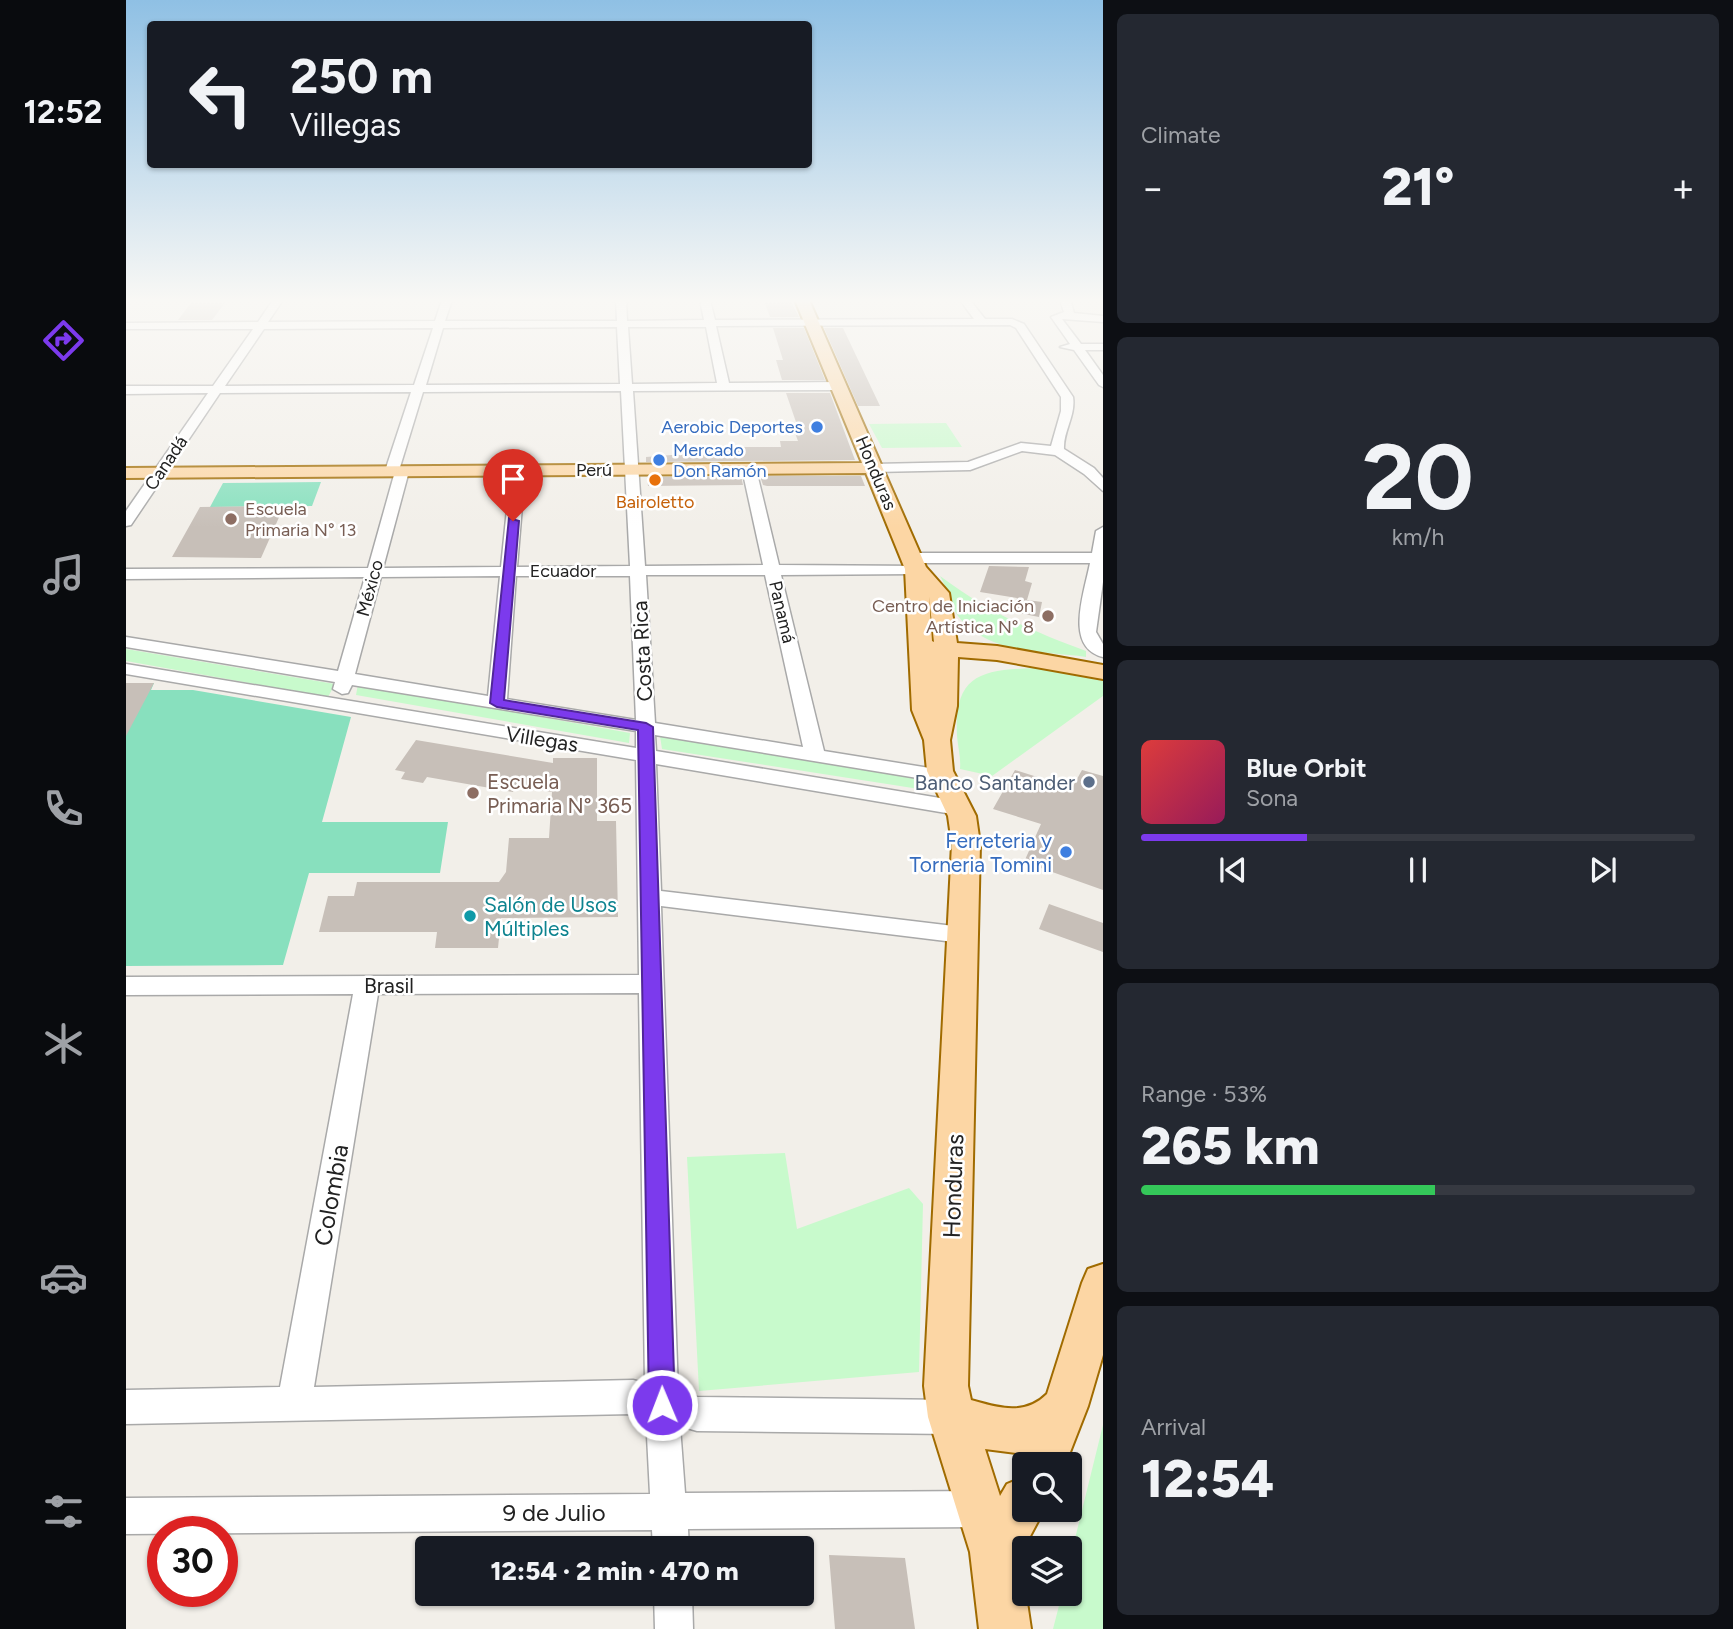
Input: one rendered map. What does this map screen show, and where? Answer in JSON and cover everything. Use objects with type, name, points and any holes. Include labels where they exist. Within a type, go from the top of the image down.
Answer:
[{"type":"main road","name":"Honduras","points":[[835,376],[914,563],[938,650],[947,698],[937,740]]},
{"type":"main road","name":"Perú","points":[[126,473],[874,468]]},
{"type":"main road","name":"Honduras","points":[[914,563],[938,593],[943,608],[938,650],[925,710],[937,740],[942,776],[958,808],[966,844],[946,1373],[951,1417],[1000,1521],[1004,1629]]},
{"type":"main road","points":[[943,608],[966,634],[1003,657]]},
{"type":"main road","points":[[938,650],[1033,660],[1103,672]]},
{"type":"main road","points":[[947,698],[966,672],[1003,657]]},
{"type":"main road","points":[[1047,1452],[1066,1406],[1103,1283]]},
{"type":"main road","points":[[951,1417],[1025,1433],[1048,1425],[1066,1406]]},
{"type":"street","name":"Canadá","points":[[126,522],[225,376]]},
{"type":"street","name":"México","points":[[338,705],[423,376]]},
{"type":"street","name":"Costa Rica","points":[[625,376],[646,727],[662,1405],[670,1536]]},
{"type":"street","points":[[722,376],[724,387]]},
{"type":"street","points":[[1052,376],[1067,397],[1069,408],[1057,443],[1058,451],[1085,468],[1103,487]]},
{"type":"street","points":[[126,390],[839,386]]},
{"type":"street","name":"Perú","points":[[874,468],[970,466],[1021,447],[1058,451]]},
{"type":"street","points":[[1085,468],[1103,459]]},
{"type":"street","name":"Panamá","points":[[749,469],[814,755]]},
{"type":"street","points":[[497,703],[518,470]]},
{"type":"street","points":[[1103,531],[1087,632],[1090,642],[1103,652]]},
{"type":"street","name":"Ecuador","points":[[126,574],[772,570],[1098,558]]},
{"type":"street","name":"Villegas","points":[[126,642],[942,776]]},
{"type":"street","name":"Villegas","points":[[126,669],[958,808]]},
{"type":"street","points":[[649,897],[962,935]]},
{"type":"street","name":"Brasil","points":[[126,986],[652,984]]},
{"type":"street","name":"Colombia","points":[[295,1405],[367,985]]},
{"type":"street","points":[[126,1406],[632,1397],[697,1414],[951,1417]]},
{"type":"street","name":"9 de Julio","points":[[126,1516],[669,1511],[1000,1521]]},
{"type":"street","points":[[673,1606],[674,1629]]},
{"type":"green space","points":[[946,423],[962,447],[882,448],[869,424]]},
{"type":"green space","points":[[321,482],[312,506],[210,507],[223,483]]},
{"type":"green space","points":[[940,576],[1010,620],[1086,651],[1086,657],[1017,648],[984,638],[958,616]]},
{"type":"green space","points":[[126,649],[335,684],[328,697],[126,661]]},
{"type":"green space","points":[[1035,668],[1103,681],[1103,696],[992,776],[960,769],[957,715],[966,688],[986,674]]},
{"type":"green space","points":[[126,683],[154,683],[151,690],[193,690],[351,717],[322,822],[448,822],[440,873],[309,873],[283,965],[126,966]]},
{"type":"green space","points":[[358,684],[630,733],[629,743],[356,695]]},
{"type":"green space","points":[[660,736],[924,780],[932,791],[662,749]]},
{"type":"green space","points":[[785,1153],[797,1229],[909,1188],[923,1204],[919,1372],[699,1391],[687,1157]]},
{"type":"green space","points":[[1103,1425],[1103,1629],[1053,1629],[1059,1606],[1082,1606],[1082,1536],[1076,1536],[1079,1522],[1082,1522],[1082,1510]]},
{"type":"building","points":[[781,376],[823,376],[825,380],[782,380]]},
{"type":"building","points":[[845,376],[866,376],[880,406],[858,406]]},
{"type":"building","points":[[786,393],[830,393],[855,460],[646,462],[646,457],[697,453],[696,447],[781,447],[780,441],[798,441],[792,425],[797,425]]},
{"type":"building","points":[[741,476],[743,485],[648,486],[647,477]]},
{"type":"building","points":[[760,476],[861,476],[865,486],[767,486],[763,485]]},
{"type":"building","points":[[284,506],[261,558],[172,557],[200,507]]},
{"type":"building","points":[[989,566],[1029,567],[1025,581],[1032,583],[1027,600],[1042,602],[1039,617],[1013,612],[1017,598],[980,592]]},
{"type":"building","points":[[126,683],[154,683],[126,736]]},
{"type":"building","points":[[416,740],[553,763],[553,758],[597,758],[597,821],[616,821],[618,917],[501,918],[498,948],[435,948],[437,932],[319,932],[328,896],[354,896],[357,882],[499,882],[506,872],[509,838],[549,838],[552,792],[516,786],[513,792],[427,777],[423,783],[401,779],[405,772],[395,770]]},
{"type":"building","points":[[1015,770],[1072,788],[1082,770],[1103,776],[1103,890],[1024,862],[1041,824],[993,809]]},
{"type":"building","points":[[1049,904],[1103,923],[1103,952],[1039,929]]},
{"type":"building","points":[[829,1555],[905,1558],[915,1629],[835,1629]]},
{"type":"place","name":"Aerobic Deportes","points":[[817,427]]},
{"type":"place","name":"Mercado Don Ramón","points":[[659,460]]},
{"type":"place","name":"Bairoletto","points":[[655,480]]},
{"type":"place","name":"Escuela Primaria N° 13","points":[[231,519]]},
{"type":"place","name":"Centro de Iniciación Artística N° 8","points":[[1048,616]]},
{"type":"place","name":"Banco Santander","points":[[1089,782]]},
{"type":"place","name":"Escuela Primaria N° 365","points":[[473,793]]},
{"type":"place","name":"Ferreteria y Torneria Tomini","points":[[1066,852]]},
{"type":"place","name":"Salón de Usos Múltiples","points":[[470,916]]},
{"type":"route","points":[[513,521],[497,703],[646,727],[662,1405]]}]
